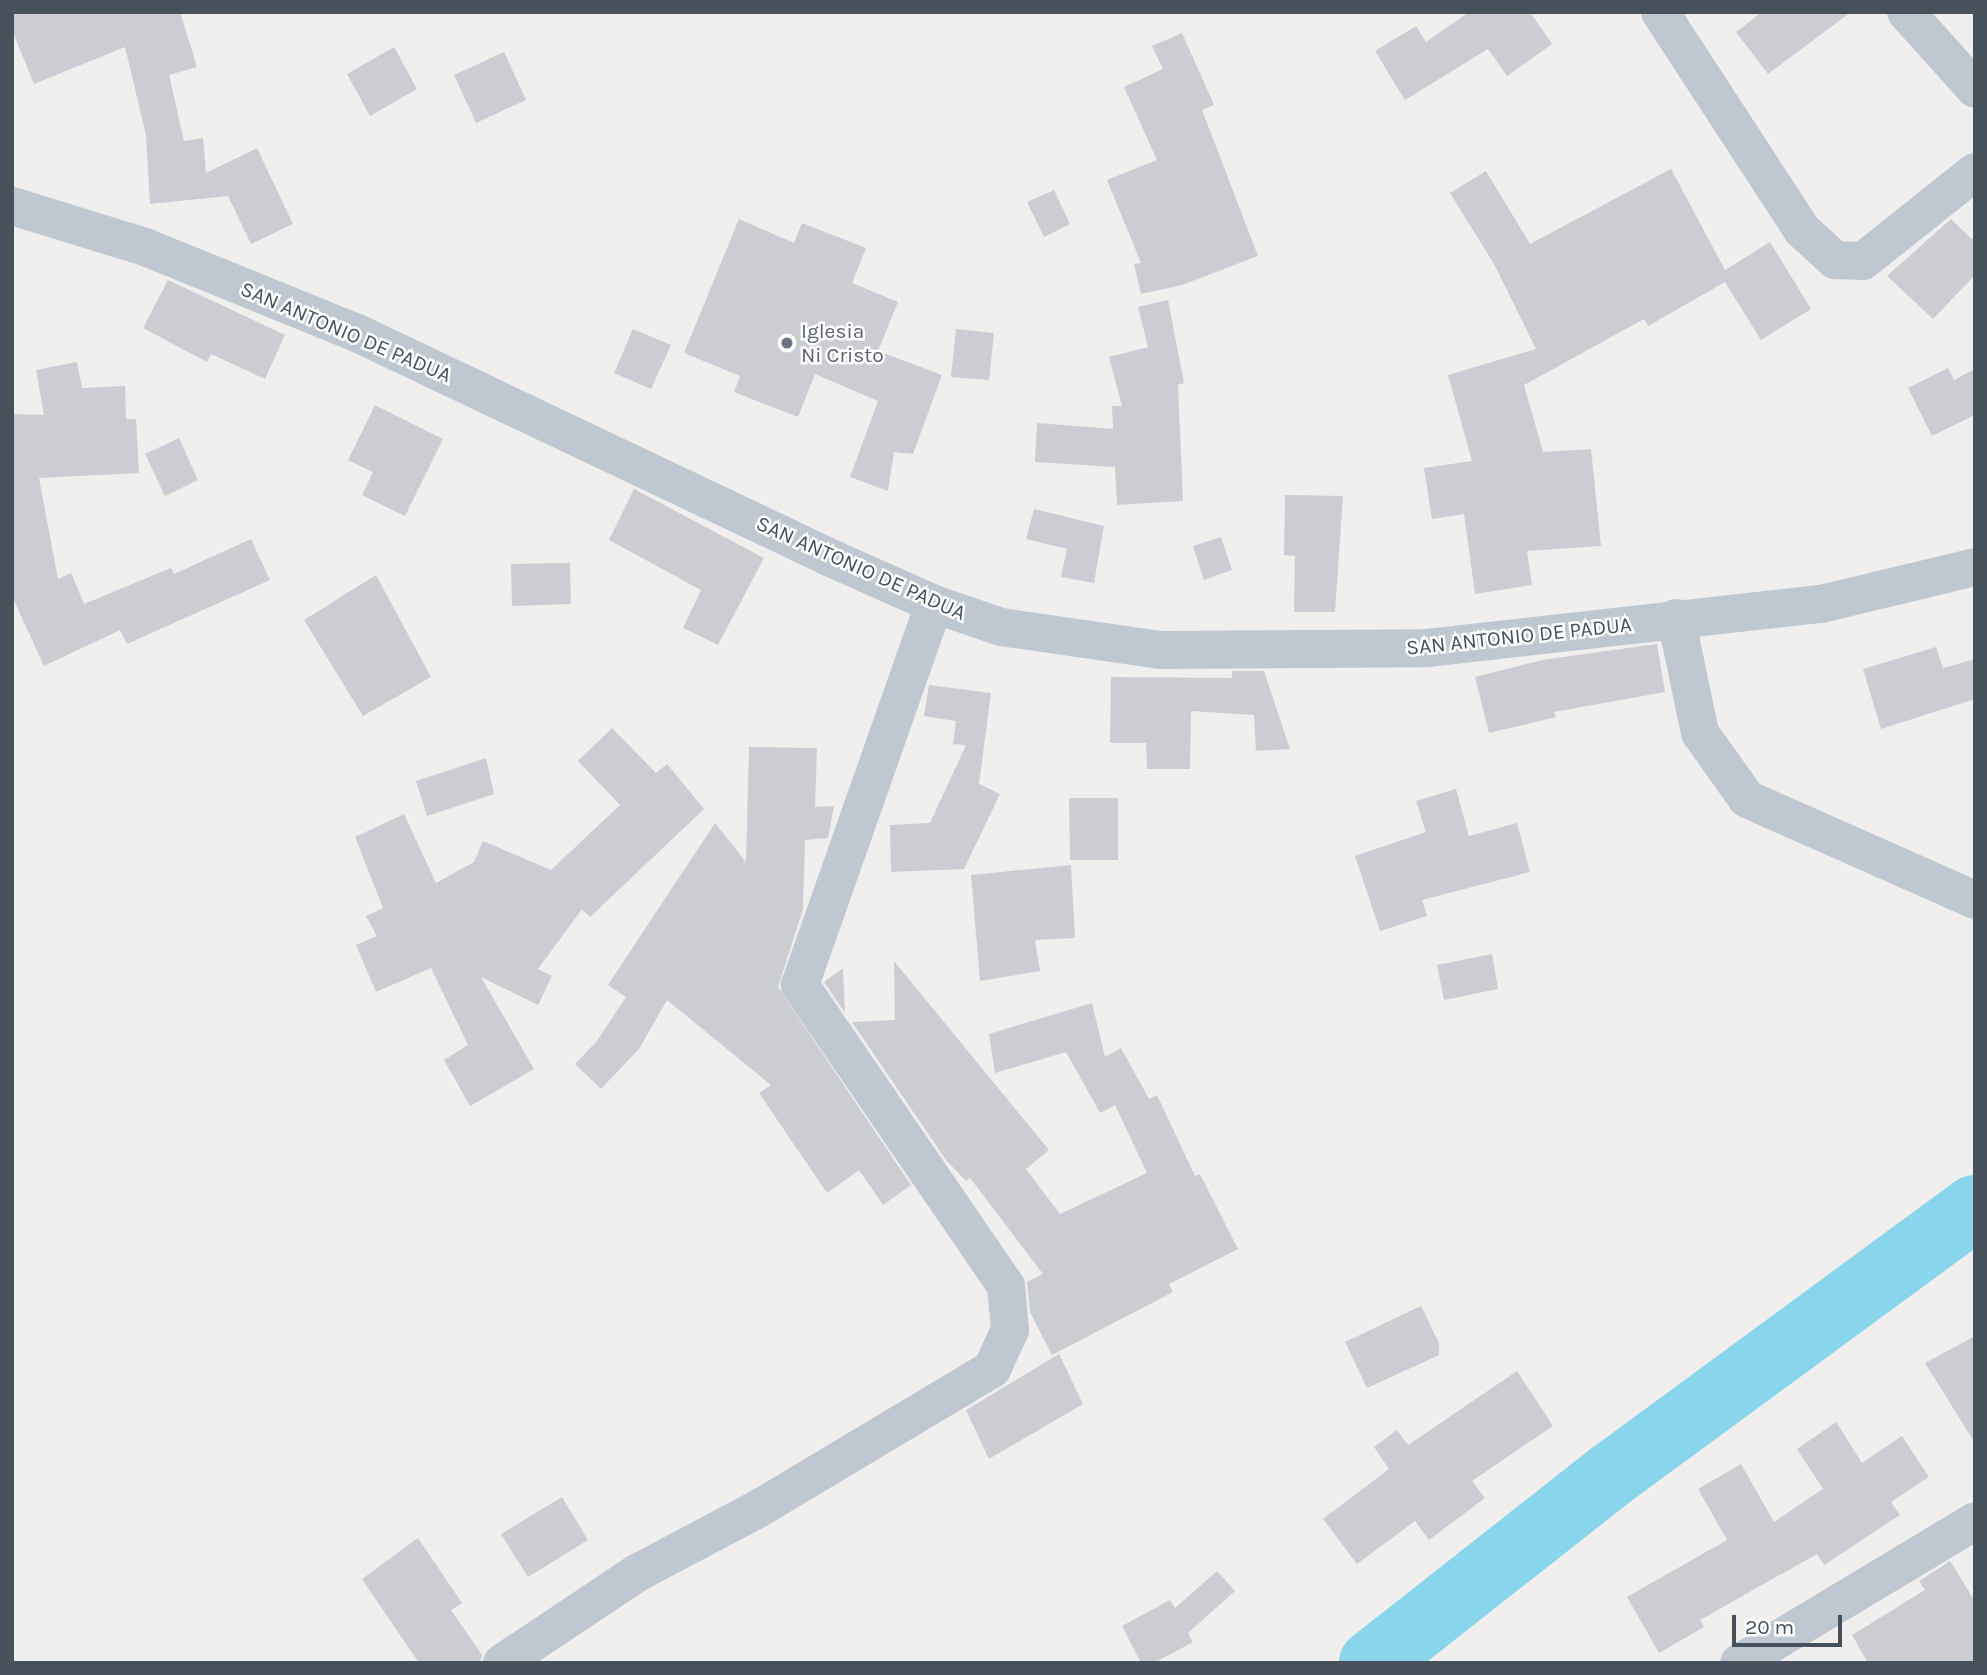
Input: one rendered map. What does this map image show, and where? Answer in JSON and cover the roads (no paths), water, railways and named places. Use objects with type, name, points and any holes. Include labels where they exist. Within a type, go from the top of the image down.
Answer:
[{"type":"street","points":[[1660,12],[1802,230],[1835,260],[1863,261],[1975,172]]},
{"type":"street","points":[[1906,12],[1975,89]]},
{"type":"street","name":"SAN ANTONIO DE PADUA","points":[[12,206],[145,247],[358,333],[934,604],[1001,627],[1160,650],[1427,648],[1676,618],[1821,604],[1975,568]]},
{"type":"street","points":[[502,1663],[636,1573],[758,1509],[992,1369],[1010,1330],[1006,1286],[800,985],[934,604]]},
{"type":"street","points":[[1676,618],[1700,733],[1747,799],[1975,900]]},
{"type":"street","points":[[1740,1663],[1975,1521]]},
{"type":"waterway","points":[[1372,1663],[1611,1475],[1975,1208]]},
{"type":"place","name":"Iglesia Ni Cristo","points":[[787,343]]}]
